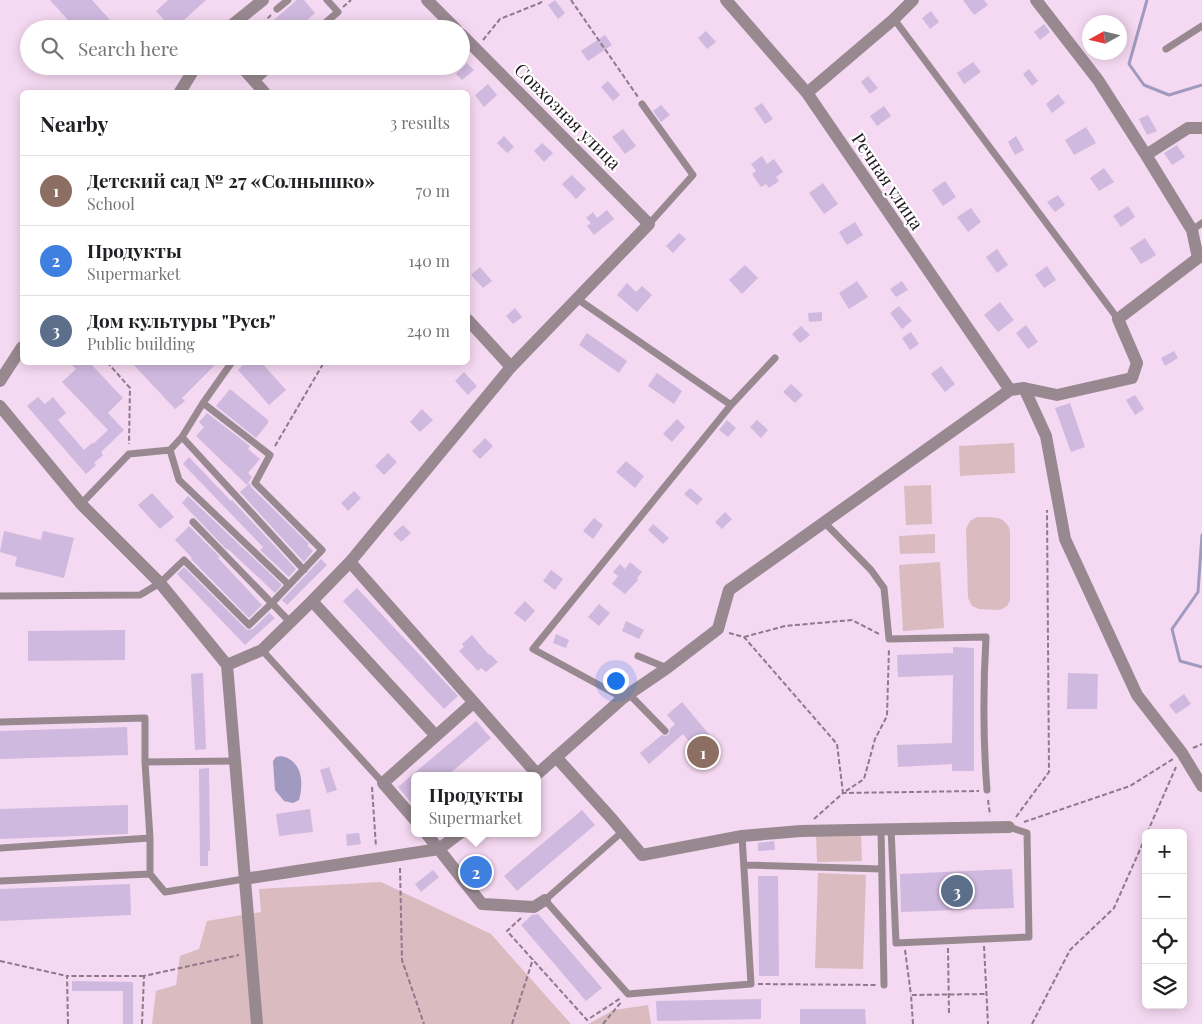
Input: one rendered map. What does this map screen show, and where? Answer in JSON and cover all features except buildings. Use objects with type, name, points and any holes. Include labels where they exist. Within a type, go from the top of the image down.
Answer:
[{"type":"street","points":[[237,20],[263,0]]},
{"type":"street","points":[[427,0],[447,20]]},
{"type":"street","name":"Речная улица","points":[[726,0],[807,93],[1010,390]]},
{"type":"street","points":[[807,93],[894,19],[913,0]]},
{"type":"street","points":[[539,772],[626,696],[667,668],[718,629],[729,590],[1010,390],[1024,388],[1058,395],[1132,378],[1136,363],[1118,319],[1198,258],[1197,226],[1146,155],[1098,80],[1039,1]]},
{"type":"street","name":"Совхозная улица","points":[[470,43],[649,224]]},
{"type":"street","points":[[181,90],[187,75]]},
{"type":"street","points":[[249,75],[262,90]]},
{"type":"street","points":[[1146,155],[1188,128],[1202,128]]},
{"type":"street","points":[[228,664],[262,650],[350,562],[511,367],[649,224]]},
{"type":"street","points":[[470,322],[511,367]]},
{"type":"street","points":[[0,381],[20,350]]},
{"type":"street","points":[[1024,388],[1046,436],[1065,539],[1138,695],[1182,753],[1202,786]]},
{"type":"street","points":[[0,406],[81,504],[160,583],[228,664],[234,761],[257,1024]]},
{"type":"street","points":[[350,562],[533,772]]},
{"type":"street","points":[[312,601],[436,736]]},
{"type":"street","points":[[411,815],[383,783],[473,703]]},
{"type":"street","points":[[556,757],[642,855],[742,836],[801,831],[1009,827]]},
{"type":"street","points":[[429,837],[482,904],[540,904]]},
{"type":"street","points":[[244,879],[439,849],[455,837]]},
{"type":"lane","points":[[277,9],[288,0]]},
{"type":"lane","points":[[327,0],[338,12],[329,20]]},
{"type":"lane","points":[[894,19],[1118,319]]},
{"type":"lane","points":[[1166,49],[1202,26]]},
{"type":"lane","points":[[255,82],[263,75]]},
{"type":"lane","points":[[642,104],[693,175],[649,224]]},
{"type":"lane","points":[[576,298],[731,405]]},
{"type":"lane","points":[[665,731],[626,696],[532,649],[731,405],[776,358]]},
{"type":"lane","points":[[81,504],[129,454],[170,450],[182,437],[230,365]]},
{"type":"lane","points":[[0,596],[140,595],[160,583],[184,560],[248,625],[272,603],[322,550],[255,483],[270,455],[203,403]]},
{"type":"lane","points":[[182,437],[304,570]]},
{"type":"lane","points":[[170,450],[179,480],[289,585]]},
{"type":"lane","points":[[193,522],[290,622]]},
{"type":"lane","points":[[824,522],[872,570],[884,588],[889,640],[986,637],[984,750],[987,790]]},
{"type":"lane","points":[[262,650],[383,783]]},
{"type":"lane","points":[[638,656],[667,668]]},
{"type":"lane","points":[[0,722],[145,718],[150,874],[165,892],[244,879]]},
{"type":"lane","points":[[145,762],[234,761]]},
{"type":"lane","points":[[886,828],[896,943],[1029,937],[1028,834],[1009,827]]},
{"type":"lane","points":[[884,985],[882,869],[886,828]]},
{"type":"lane","points":[[622,832],[540,904],[628,994],[751,984],[742,836]]},
{"type":"lane","points":[[0,848],[150,838]]},
{"type":"lane","points":[[745,865],[882,869]]},
{"type":"lane","points":[[0,881],[150,874]]},
{"type":"path","points":[[475,48],[500,19],[544,0]]},
{"type":"path","points":[[571,0],[642,104]]},
{"type":"path","points":[[266,20],[277,9]]},
{"type":"path","points":[[109,365],[130,388],[129,454]]},
{"type":"path","points":[[270,455],[322,365]]},
{"type":"path","points":[[1009,827],[1049,772],[1047,505]]},
{"type":"path","points":[[744,637],[785,626],[852,620],[889,640],[887,716],[876,739],[864,779],[843,793],[801,831]]},
{"type":"path","points":[[718,629],[744,637],[838,744],[843,793]]},
{"type":"path","points":[[1009,827],[1130,786],[1182,753]]},
{"type":"path","points":[[1149,829],[1182,753]]},
{"type":"path","points":[[370,769],[377,859]]},
{"type":"path","points":[[843,793],[987,790],[990,814]]},
{"type":"path","points":[[1032,1024],[1070,950],[1114,908],[1142,845]]},
{"type":"path","points":[[400,856],[402,960],[424,1024]]},
{"type":"path","points":[[540,904],[507,931],[587,1020],[628,994]]},
{"type":"path","points":[[984,939],[988,1024]]},
{"type":"path","points":[[948,941],[949,1014]]},
{"type":"path","points":[[903,942],[912,995],[913,1024]]},
{"type":"path","points":[[0,961],[67,976],[144,976],[250,953]]},
{"type":"path","points":[[512,1024],[533,960]]},
{"type":"path","points":[[67,976],[68,1024]]},
{"type":"path","points":[[142,1024],[144,976]]},
{"type":"path","points":[[751,984],[884,985]]},
{"type":"path","points":[[603,1024],[628,994]]},
{"type":"path","points":[[912,995],[986,994]]},
{"type":"shaded area","points":[[1014,443],[1015,473],[960,476],[959,446]]},
{"type":"shaded area","points":[[931,485],[932,524],[906,525],[904,486]]},
{"type":"shaded area","points":[[977,517],[1001,519],[1010,530],[1010,600],[1007,606],[1000,610],[979,609],[972,606],[968,598],[966,529],[970,521]]},
{"type":"shaded area","points":[[935,534],[935,553],[900,554],[899,536]]},
{"type":"shaded area","points":[[940,562],[944,628],[903,631],[899,565]]},
{"type":"shaded area","points":[[281,756],[293,762],[300,773],[301,793],[299,800],[293,803],[284,801],[275,790],[273,761],[276,757]]},
{"type":"shaded area","points":[[861,834],[862,861],[817,862],[816,835]]},
{"type":"shaded area","points":[[818,873],[866,875],[863,969],[815,968]]},
{"type":"shaded area","points":[[381,882],[491,934],[571,1024],[152,1024],[156,991],[176,985],[180,956],[199,949],[207,921],[261,912],[259,889]]},
{"type":"shaded area","points":[[648,1005],[651,1024],[588,1024],[614,1010]]},
{"type":"waterway","points":[[1147,0],[1129,64],[1144,85],[1169,95],[1202,85]]},
{"type":"waterway","points":[[1202,535],[1198,592],[1172,629],[1180,661],[1202,667]]},
{"type":"place","name":"Детский сад № 27 «Солнышко»","points":[[703,752]]},
{"type":"place","name":"Продукты","points":[[476,872]]},
{"type":"place","name":"Дом культуры \"Русь\"","points":[[957,891]]}]
